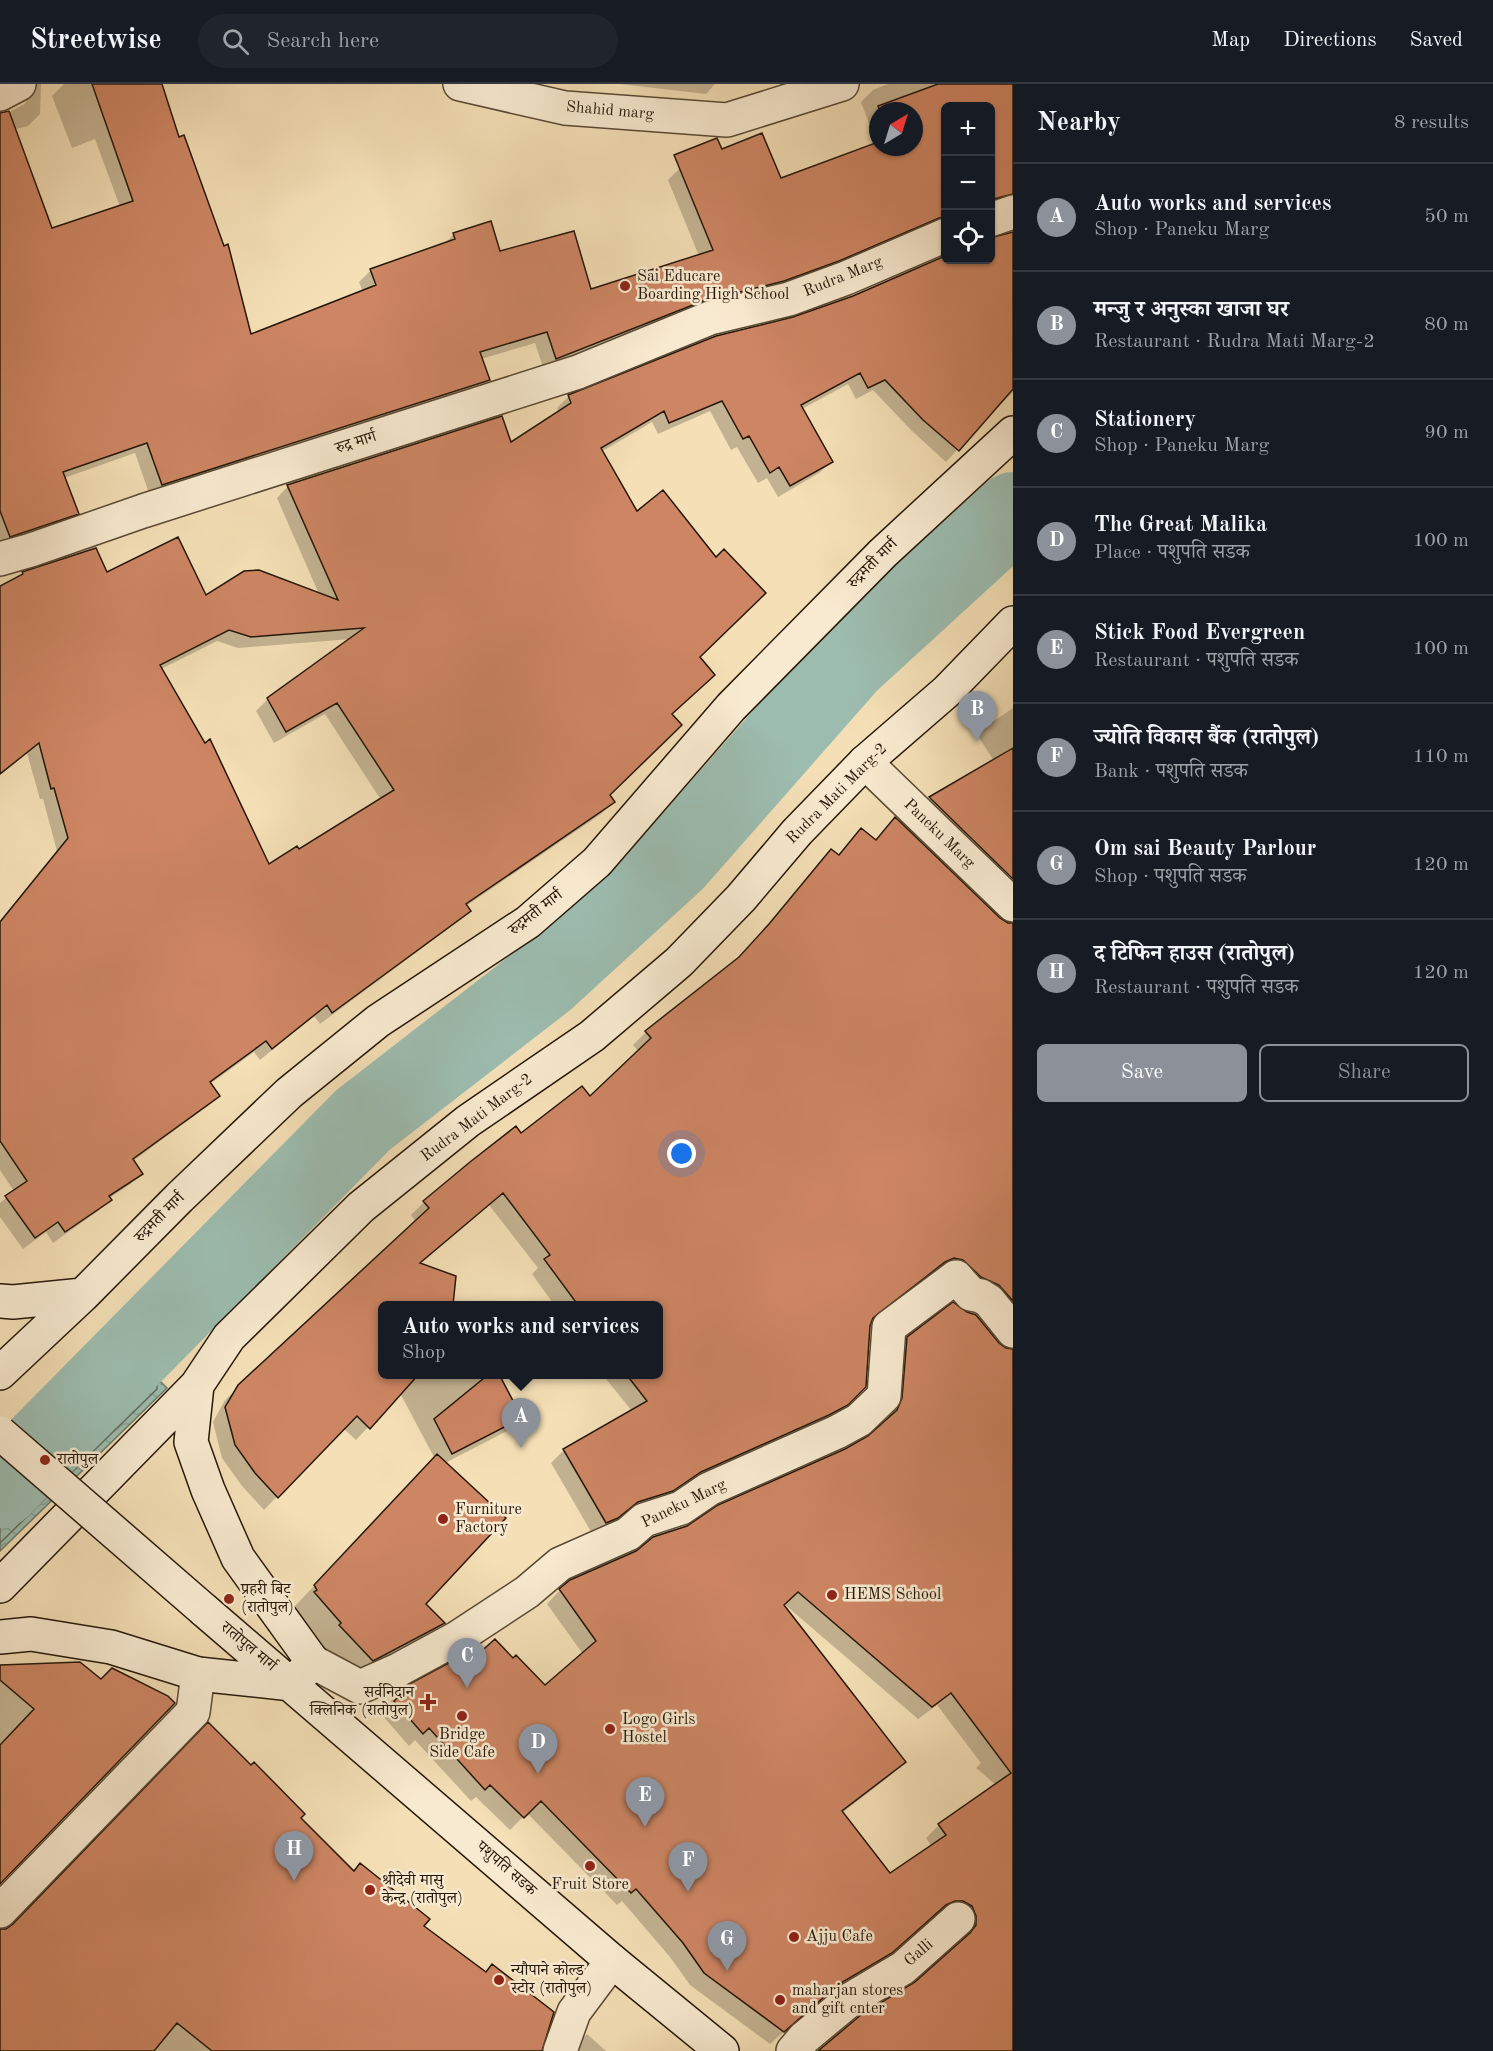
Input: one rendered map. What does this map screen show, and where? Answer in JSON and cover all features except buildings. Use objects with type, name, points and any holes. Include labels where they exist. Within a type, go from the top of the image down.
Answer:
[{"type":"street","points":[[0,94],[19,84]]},
{"type":"street","name":"Shahid marg","points":[[460,84],[565,108],[727,120],[842,84]]},
{"type":"street","points":[[995,218],[1013,212]]},
{"type":"street","name":"Rudra Marg","points":[[710,318],[789,299],[846,278],[941,236]]},
{"type":"street","name":"रुद्र मार्ग","points":[[0,559],[578,372],[710,318]]},
{"type":"street","name":"रुद्रमती मार्ग","points":[[0,1373],[290,1093],[378,1021],[528,922],[597,861],[731,707],[883,553],[1013,433]]},
{"type":"street","name":"Rudra Mati Marg-2","points":[[302,1673],[238,1558],[208,1490],[191,1442],[196,1385],[229,1337],[361,1207],[468,1121],[592,1036],[679,962],[741,898],[797,832],[865,762],[947,691],[1013,623]]},
{"type":"street","name":"Paneku Marg","points":[[865,762],[1013,905]]},
{"type":"street","name":"Paneku Marg","points":[[302,1673],[360,1687],[398,1670],[456,1638],[517,1599],[560,1564],[627,1534],[644,1520],[681,1508],[709,1489],[859,1420],[885,1396],[889,1327],[956,1277],[971,1294],[981,1296],[988,1301],[1013,1331]]},
{"type":"street","points":[[0,1300],[13,1302],[83,1295]]},
{"type":"street","points":[[0,1586],[196,1385]]},
{"type":"street","name":"रातोपुल मार्ग","points":[[0,1433],[204,1610],[302,1673]]},
{"type":"street","points":[[0,1637],[31,1634],[111,1647],[198,1674],[302,1673]]},
{"type":"street","name":"पशुपति सडक","points":[[302,1673],[612,1961],[722,2051]]},
{"type":"street","points":[[0,1911],[193,1712],[198,1674]]},
{"type":"street","name":"Galli","points":[[793,2051],[804,2038],[851,1999],[903,1968],[958,1919]]},
{"type":"street","points":[[560,2051],[574,2012],[612,1961]]},
{"type":"water","points":[[110,1332],[167,1388],[0,1551],[0,1442]]},
{"type":"waterway","points":[[0,1488],[363,1120],[545,979],[674,861],[848,663],[1013,512]]},
{"type":"place","name":"Sai Educare Boarding High School","points":[[625,286]]},
{"type":"place","name":"मन्जु र अनुस्का खाजा घर","points":[[977,741]]},
{"type":"place","name":"Auto works and services","points":[[521,1448]]},
{"type":"place","name":"रातोपुल","points":[[45,1460]]},
{"type":"place","name":"Furniture Factory","points":[[443,1519]]},
{"type":"place","name":"HEMS School","points":[[832,1595]]},
{"type":"place","name":"प्रहरी बिट (रातोपुल)","points":[[229,1599]]},
{"type":"place","name":"Stationery","points":[[467,1688]]},
{"type":"place","name":"सर्वनिदान क्लिनिक (रातोपुल)","points":[[428,1702]]},
{"type":"place","name":"Bridge Side Cafe","points":[[462,1716]]},
{"type":"place","name":"Logo Girls Hostel","points":[[610,1729]]},
{"type":"place","name":"The Great Malika","points":[[538,1774]]},
{"type":"place","name":"Stick Food Evergreen","points":[[645,1827]]},
{"type":"place","name":"Fruit Store","points":[[590,1866]]},
{"type":"place","name":"द टिफिन हाउस (रातोपुल)","points":[[294,1881]]},
{"type":"place","name":"श्रीदेवी मासु केन्द्र (रातोपुल)","points":[[370,1890]]},
{"type":"place","name":"ज्योति विकास बैंक (रातोपुल)","points":[[688,1892]]},
{"type":"place","name":"Ajju Cafe","points":[[794,1937]]},
{"type":"place","name":"Om sai Beauty Parlour","points":[[727,1971]]},
{"type":"place","name":"न्यौपाने कोल्ड स्टोर (रातोपुल)","points":[[499,1980]]},
{"type":"place","name":"maharjan stores and gift cnter","points":[[780,2000]]}]
